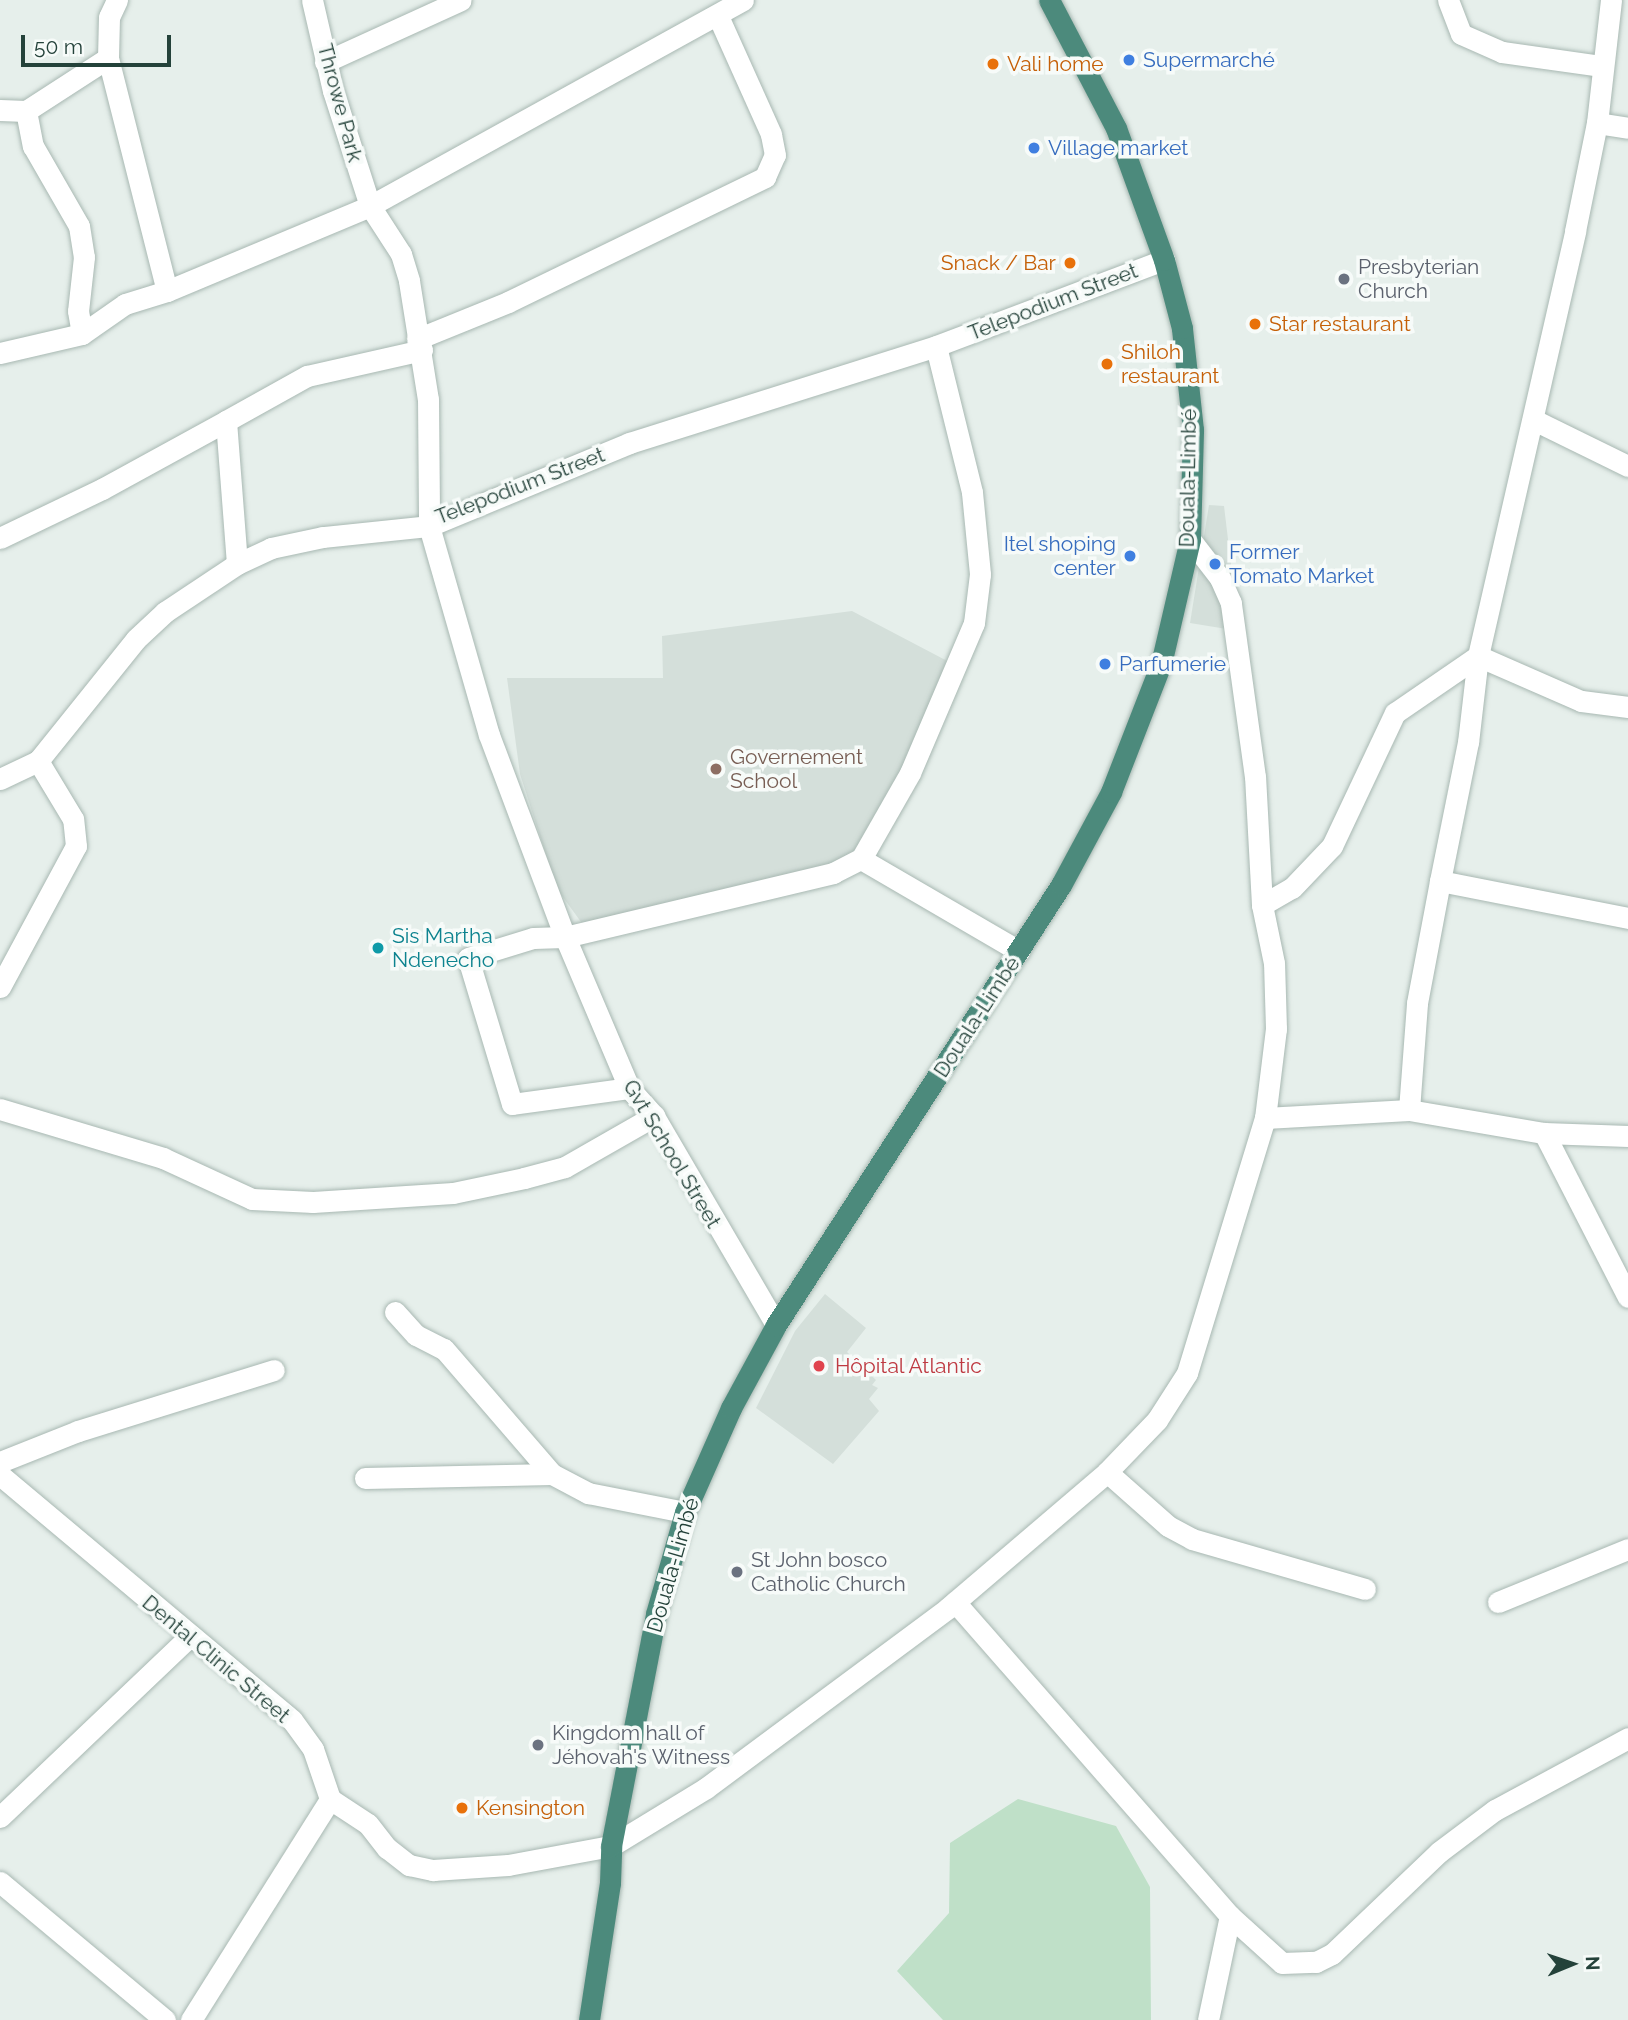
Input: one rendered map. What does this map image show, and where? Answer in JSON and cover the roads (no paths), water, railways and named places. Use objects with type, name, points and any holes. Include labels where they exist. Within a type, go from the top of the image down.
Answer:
[{"type":"highway","name":"Douala-Limbé","points":[[589,2020],[610,1883],[611,1846],[656,1614],[685,1512],[731,1408],[776,1325],[1019,951],[1111,792],[1161,664],[1190,539],[1193,430],[1182,328],[1164,260],[1116,128],[1049,0]]},
{"type":"street","points":[[117,0],[109,18],[108,58],[167,291]]},
{"type":"street","name":"Throwe Park","points":[[312,0],[320,23],[325,62],[370,206]]},
{"type":"street","points":[[325,62],[461,0]]},
{"type":"street","points":[[0,353],[82,334],[125,304],[167,291],[370,206],[743,0]]},
{"type":"street","points":[[1448,0],[1461,34],[1502,52],[1602,66]]},
{"type":"street","points":[[1409,1110],[1417,1003],[1468,742],[1478,656],[1534,420],[1597,123],[1611,0]]},
{"type":"street","points":[[0,538],[102,489],[307,376],[419,344],[765,177],[775,155],[771,134],[718,16]]},
{"type":"street","points":[[0,110],[26,111],[108,58]]},
{"type":"street","points":[[26,111],[33,146],[79,226],[84,257],[78,311],[82,334]]},
{"type":"street","points":[[1597,123],[1628,128]]},
{"type":"street","name":"Telepodium Street","points":[[370,206],[401,254],[419,344],[428,399],[429,526],[629,443],[936,346],[1164,260]]},
{"type":"street","points":[[629,1088],[526,1106],[508,1101],[468,958],[533,937],[565,937],[833,873],[862,859],[911,773],[974,623],[980,574],[972,492],[936,346]]},
{"type":"street","points":[[1534,420],[1628,466]]},
{"type":"street","points":[[226,421],[237,564]]},
{"type":"street","points":[[0,779],[38,761],[136,639],[165,612],[237,564],[271,548],[323,537],[429,526]]},
{"type":"street","name":"Gvt School Street","points":[[429,526],[489,735],[565,937],[629,1088],[654,1116],[776,1325]]},
{"type":"street","points":[[191,2020],[330,1799],[368,1824],[387,1848],[409,1865],[433,1870],[508,1865],[611,1846],[736,1767],[955,1602],[1107,1472],[1157,1420],[1187,1373],[1265,1118],[1276,1028],[1274,963],[1262,905],[1255,777],[1231,603],[1220,578],[1190,539]]},
{"type":"street","points":[[1478,656],[1581,701],[1628,707]]},
{"type":"street","points":[[1262,905],[1292,888],[1332,846],[1395,713],[1478,656]]},
{"type":"street","points":[[0,987],[76,846],[73,819],[38,761]]},
{"type":"street","points":[[862,859],[1019,951]]},
{"type":"street","points":[[1440,881],[1628,918]]},
{"type":"street","points":[[0,1109],[163,1158],[253,1199],[313,1202],[453,1193],[524,1178],[565,1167],[654,1116]]},
{"type":"street","points":[[1265,1118],[1409,1110],[1544,1133],[1628,1136]]},
{"type":"street","points":[[1544,1133],[1628,1297]]},
{"type":"street","points":[[395,1312],[416,1335],[444,1349],[552,1474],[588,1493],[685,1512]]},
{"type":"street","points":[[0,1462],[102,1423],[274,1370]]},
{"type":"street","points":[[1107,1472],[1168,1526],[1192,1539],[1365,1590]]},
{"type":"street","points":[[365,1478],[552,1474]]},
{"type":"street","name":"Dental Clinic Street","points":[[0,1475],[189,1637],[292,1720],[313,1749],[330,1799]]},
{"type":"street","points":[[1498,1602],[1628,1549]]},
{"type":"street","points":[[955,1602],[1230,1916],[1282,1963],[1316,1962],[1332,1954],[1438,1852],[1495,1810],[1628,1738]]},
{"type":"street","points":[[0,1817],[189,1637]]},
{"type":"street","points":[[0,1882],[165,2020]]},
{"type":"street","points":[[1208,2020],[1230,1916]]},
{"type":"place","name":"Supermarché","points":[[1129,60]]},
{"type":"place","name":"Vali home","points":[[993,64]]},
{"type":"place","name":"Village market","points":[[1034,148]]},
{"type":"place","name":"Snack / Bar","points":[[1070,263]]},
{"type":"place","name":"Presbyterian Church","points":[[1344,279]]},
{"type":"place","name":"Star restaurant","points":[[1255,324]]},
{"type":"place","name":"Shiloh restaurant","points":[[1107,364]]},
{"type":"place","name":"Itel shoping center","points":[[1130,556]]},
{"type":"place","name":"Former Tomato Market","points":[[1215,564]]},
{"type":"place","name":"Parfumerie","points":[[1105,664]]},
{"type":"place","name":"Governement School","points":[[716,769]]},
{"type":"place","name":"Sis Martha Ndenecho","points":[[378,948]]},
{"type":"place","name":"Hôpital Atlantic","points":[[819,1366]]},
{"type":"place","name":"St John bosco Catholic Church","points":[[737,1572]]},
{"type":"place","name":"Kingdom hall of Jéhovah's Witness","points":[[538,1745]]},
{"type":"place","name":"Kensington","points":[[462,1808]]}]
